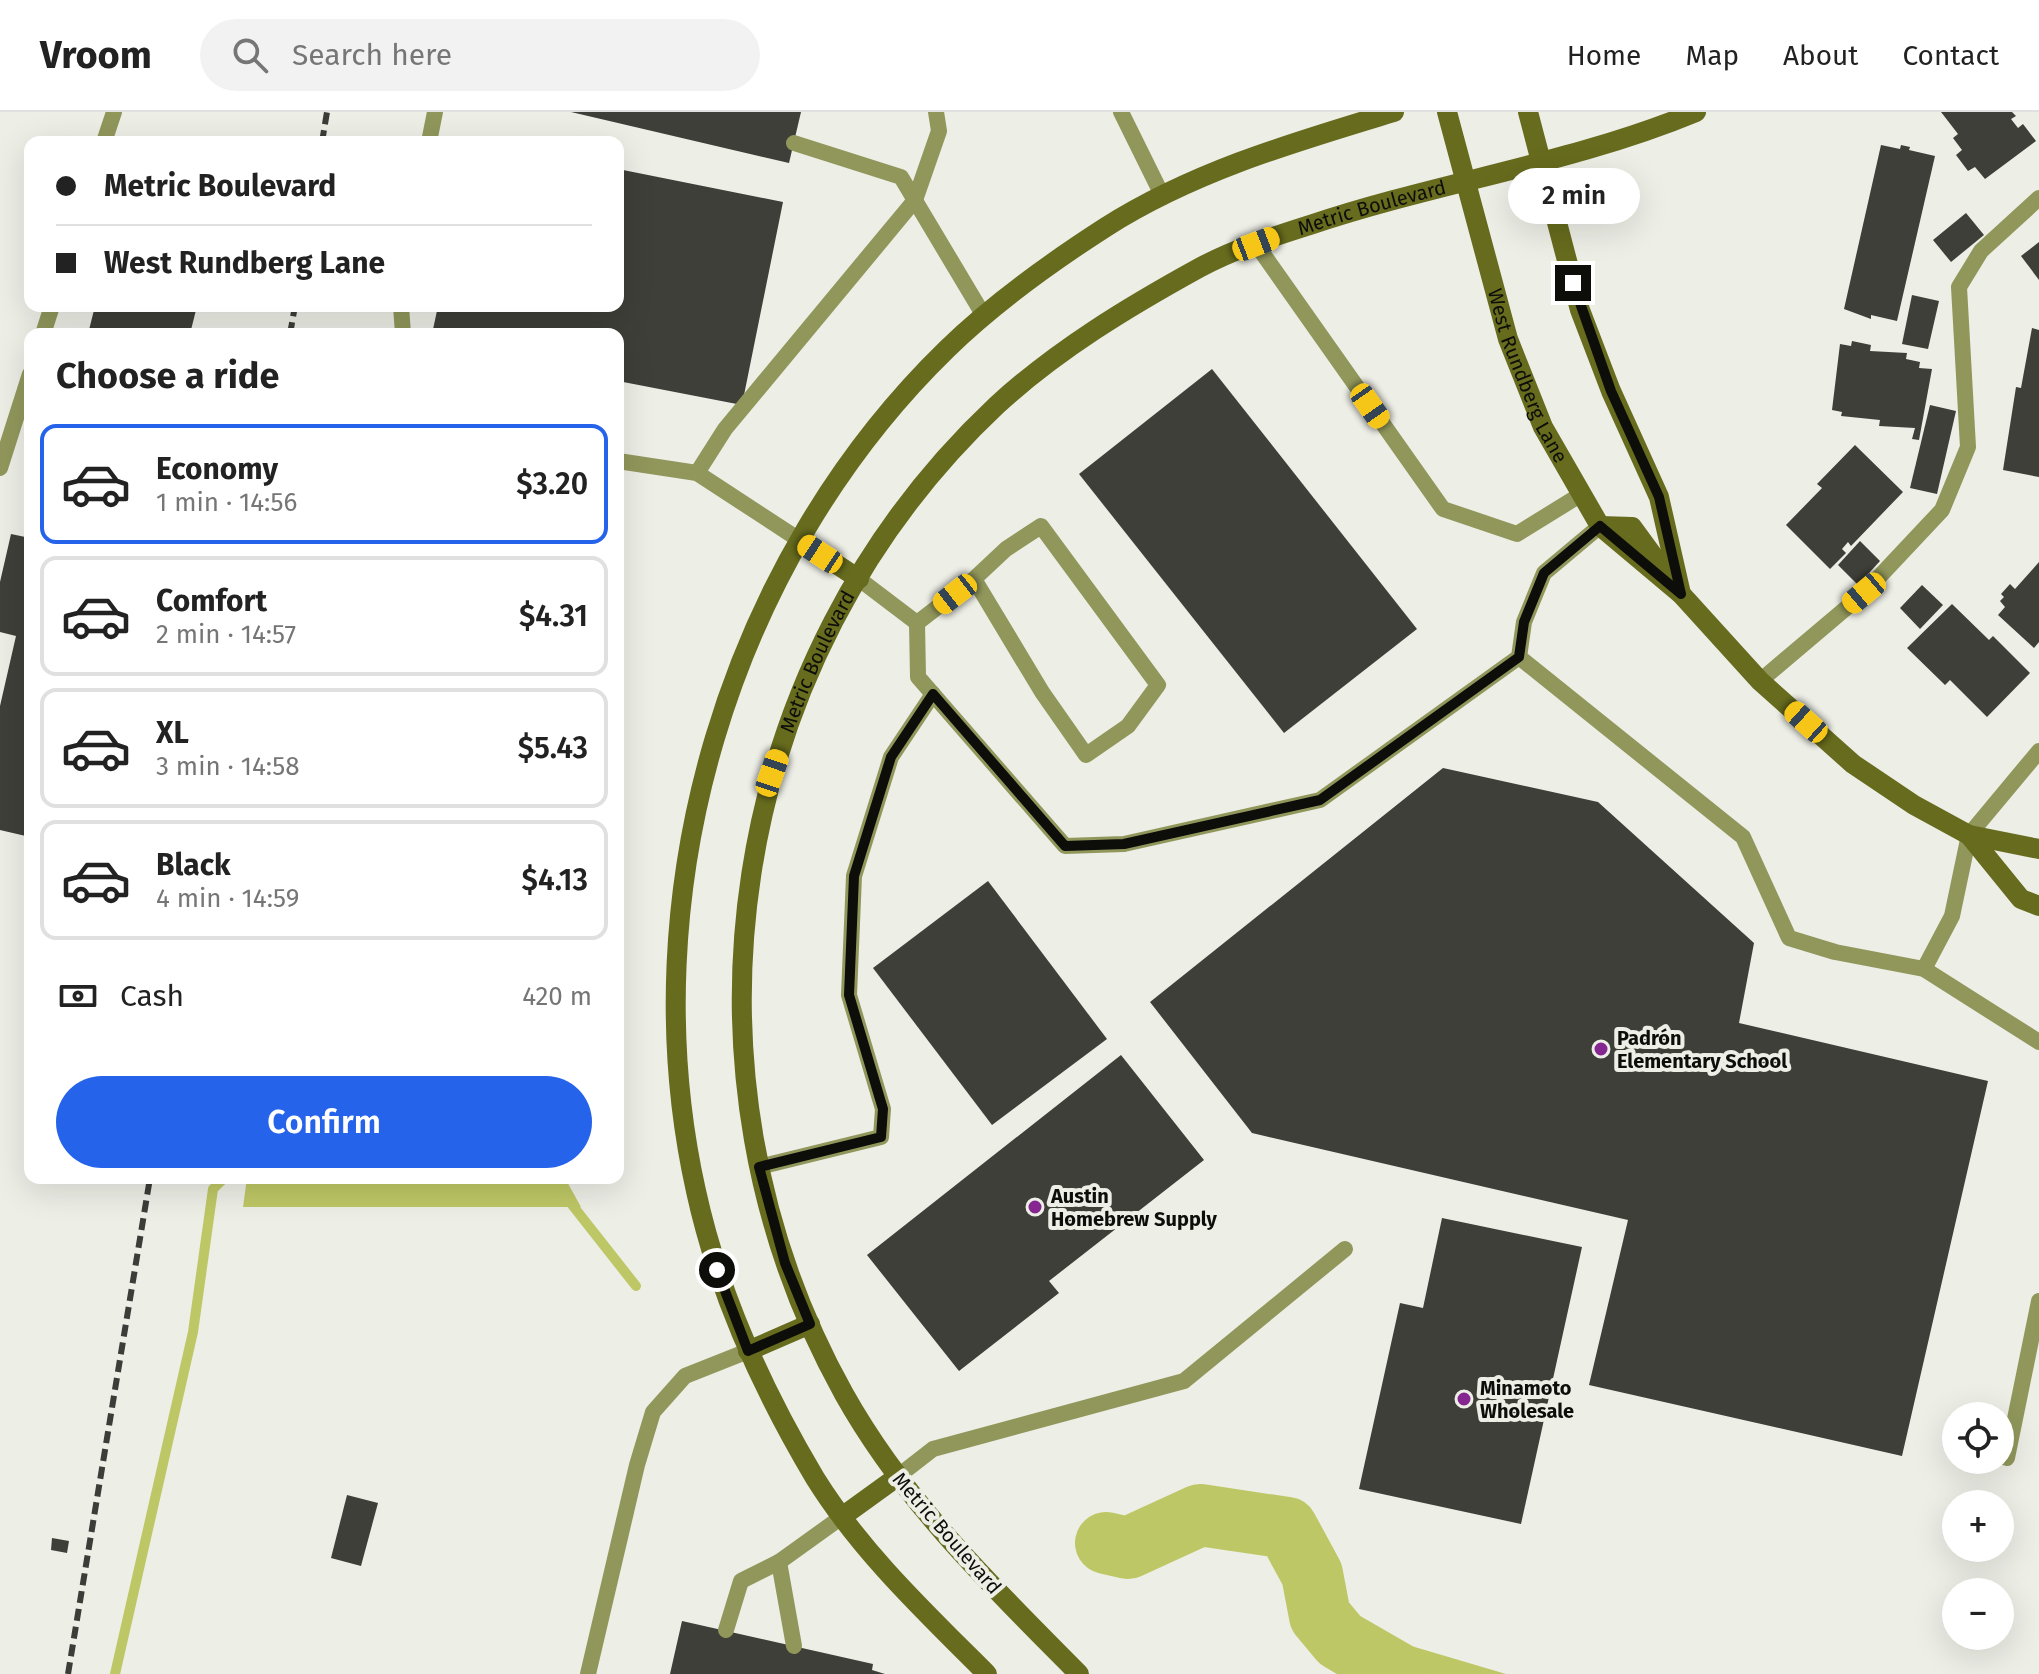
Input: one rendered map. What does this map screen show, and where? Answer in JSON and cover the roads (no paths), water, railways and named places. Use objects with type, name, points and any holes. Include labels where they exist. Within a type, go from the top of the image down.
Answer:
[{"type":"main road","points":[[987,1674],[906,1593],[843,1516],[811,1470],[748,1351],[717,1270],[695,1189],[681,1093],[674,989],[690,840],[710,750],[741,664],[775,588],[801,541],[851,463],[894,406],[945,351],[984,316],[1110,224],[1252,155],[1394,112]]},
{"type":"main road","name":"West Rundberg Lane","points":[[1447,112],[1508,339],[1543,427],[1600,526]]},
{"type":"main road","points":[[1528,112],[1580,310],[1611,391],[1659,497],[1681,594]]},
{"type":"main road","name":"Metric Boulevard","points":[[1079,1674],[959,1553],[897,1477],[843,1392],[785,1263],[759,1167],[745,1085],[740,991],[753,846],[772,773],[799,695],[833,623],[907,506],[949,455],[1041,368],[1101,326],[1192,272],[1256,244],[1351,211],[1539,162],[1696,112]]},
{"type":"main road","points":[[1600,526],[1632,527],[1681,594],[1760,681],[1853,764],[1914,805],[1969,835],[2039,849]]},
{"type":"main road","points":[[801,541],[859,579]]},
{"type":"main road","points":[[1969,835],[2021,899],[2039,906]]},
{"type":"main road","points":[[748,1351],[810,1324]]},
{"type":"main road","points":[[843,1516],[897,1477]]},
{"type":"lane","points":[[106,136],[114,112]]},
{"type":"lane","points":[[430,136],[435,112]]},
{"type":"lane","points":[[697,473],[725,429],[915,200],[939,131],[936,112]]},
{"type":"lane","points":[[1121,112],[1163,197]]},
{"type":"lane","points":[[794,143],[901,177],[984,316]]},
{"type":"lane","points":[[1760,681],[1864,593],[1942,510],[1968,447],[1959,287],[1981,251],[2039,198]]},
{"type":"lane","points":[[1256,244],[1443,509],[1517,534],[1580,495]]},
{"type":"lane","points":[[0,468],[24,393]]},
{"type":"lane","points":[[624,462],[697,473],[801,541]]},
{"type":"lane","points":[[917,623],[974,579],[1006,549],[1041,526],[1158,685],[1128,726],[1086,755],[1042,692],[974,579]]},
{"type":"lane","points":[[917,623],[918,677],[1065,846],[1124,844],[1320,800],[1519,657],[1524,622],[1544,573],[1600,526]]},
{"type":"lane","points":[[859,579],[917,623]]},
{"type":"lane","points":[[1519,657],[1743,837],[1789,938],[1835,952],[1924,969],[2039,1042]]},
{"type":"lane","points":[[759,1167],[881,1137],[883,1109],[849,995],[854,876],[891,757],[933,694]]},
{"type":"lane","points":[[1924,969],[1952,916],[1969,835],[2039,751]]},
{"type":"lane","points":[[897,1477],[933,1449],[1184,1381],[1345,1249]]},
{"type":"lane","points":[[2014,1424],[2039,1301]]},
{"type":"lane","points":[[588,1674],[637,1465],[653,1412],[685,1376],[748,1351]]},
{"type":"lane","points":[[726,1630],[741,1581],[779,1562],[843,1516]]},
{"type":"lane","points":[[779,1562],[794,1646]]},
{"type":"waterway","points":[[115,1674],[193,1332],[213,1189],[218,1184]]},
{"type":"waterway","points":[[556,1184],[636,1286]]},
{"type":"waterway","points":[[1106,1543],[1128,1548],[1200,1515],[1287,1528],[1312,1574],[1320,1616],[1340,1640],[1399,1674]]},
{"type":"railway","points":[[323,136],[327,112]]},
{"type":"railway","points":[[291,328],[294,312]]},
{"type":"railway","points":[[68,1674],[149,1184]]},
{"type":"place","name":"Padrón Elementary School","points":[[1601,1049]]},
{"type":"place","name":"Austin Homebrew Supply","points":[[1035,1207]]},
{"type":"place","name":"Minamoto Wholesale","points":[[1464,1399]]}]
